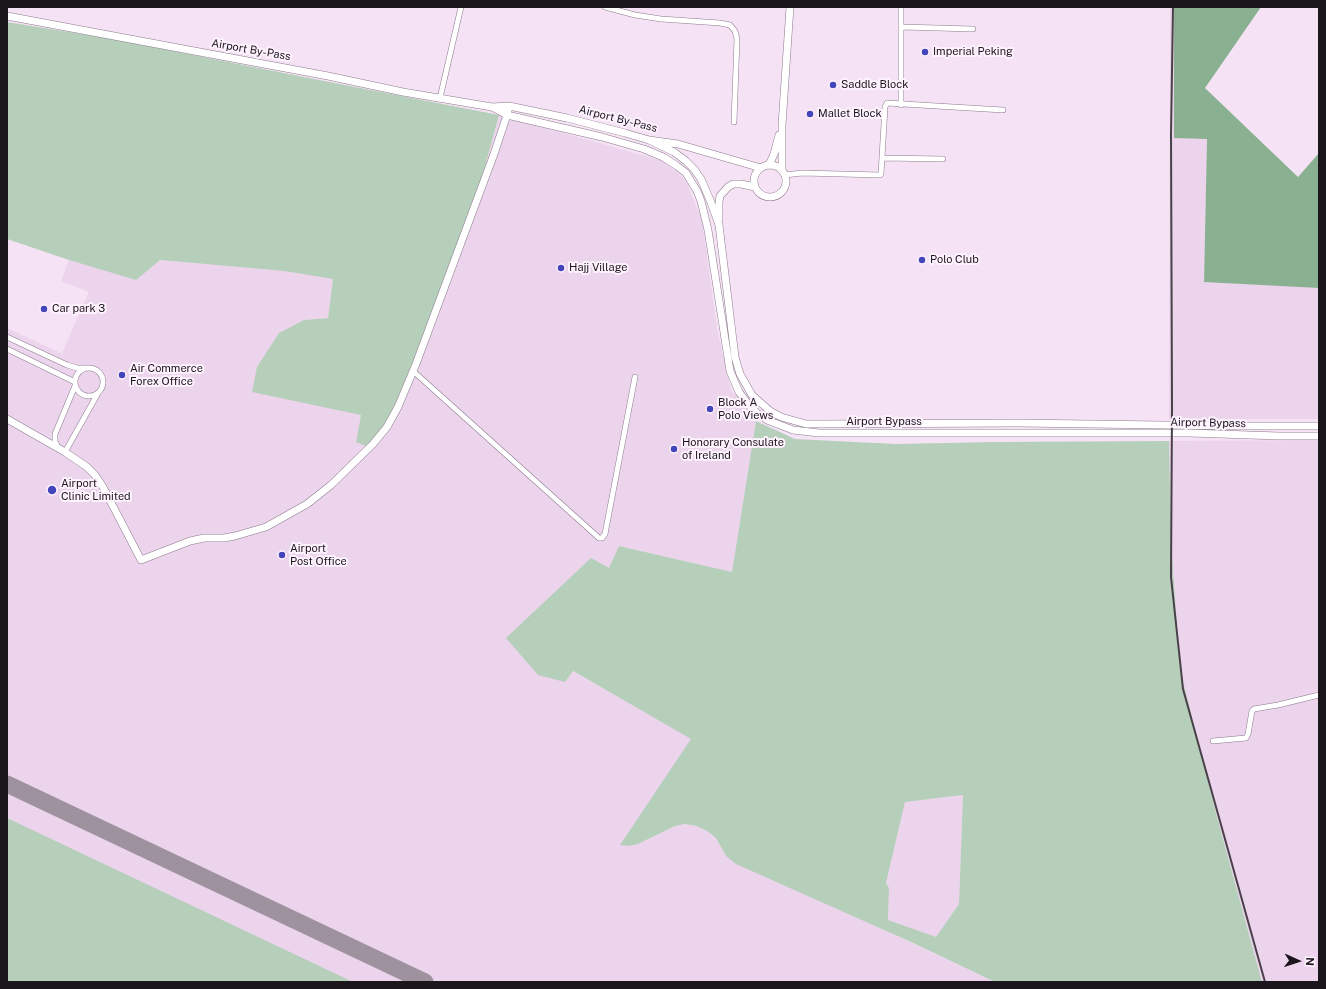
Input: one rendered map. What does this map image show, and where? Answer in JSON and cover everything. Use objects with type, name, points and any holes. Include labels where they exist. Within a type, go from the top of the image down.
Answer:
[{"type":"main road","points":[[783,173],[774,166],[769,165],[761,168],[755,176],[755,187],[759,193],[766,197],[773,197],[784,189],[786,182],[783,173],[782,125],[790,7]]},
{"type":"main road","name":"Airport By-Pass","points":[[7,16],[153,42],[440,98],[492,106],[509,106],[567,118],[648,140],[678,144],[761,168]]},
{"type":"main road","name":"Airport By-Pass","points":[[492,106],[507,115],[602,137],[644,149]]},
{"type":"main road","points":[[7,415],[9,420],[58,448],[87,467],[95,475],[103,487],[141,560],[190,541],[204,538],[224,538],[235,536],[266,527],[307,504],[332,485],[373,444],[387,427],[405,393],[494,154],[509,106]]},
{"type":"main road","points":[[769,165],[774,154],[782,125]]},
{"type":"main road","name":"Airport Bypass","points":[[648,140],[674,152],[686,161],[701,179],[719,225],[735,356],[740,374],[752,395],[760,404],[781,417],[806,424],[1018,423],[1319,426]]},
{"type":"main road","name":"Airport Bypass","points":[[644,149],[655,153],[677,166],[689,177],[697,191],[708,230],[730,371],[739,392],[748,404],[756,413],[767,420],[793,430],[819,433],[1190,433],[1319,436]]},
{"type":"main road","points":[[719,225],[719,202],[720,196],[724,190],[733,184],[755,187]]},
{"type":"street","points":[[440,98],[461,7]]},
{"type":"street","points":[[605,7],[661,19],[730,25],[737,35],[738,49],[734,122]]},
{"type":"street","points":[[901,7],[901,105]]},
{"type":"street","points":[[902,27],[972,29]]},
{"type":"street","points":[[783,173],[879,176],[881,174],[886,104],[892,103],[901,105],[1003,110]]},
{"type":"street","points":[[882,158],[943,159]]},
{"type":"street","points":[[7,337],[67,365],[77,368],[95,369],[103,377],[104,385],[64,452]]},
{"type":"street","points":[[7,348],[60,374],[75,384],[78,392],[84,396],[90,397],[97,395]]},
{"type":"street","points":[[58,448],[55,441],[55,434],[78,373],[87,368]]},
{"type":"street","points":[[413,371],[599,538],[602,538],[605,534],[635,377]]},
{"type":"street","points":[[1213,740],[1246,738],[1252,711],[1254,709],[1319,695]]},
{"type":"shaded area","points":[[1170,7],[1174,7],[1174,138],[1207,139],[1204,281],[1319,288],[1319,419],[1169,419]]},
{"type":"shaded area","points":[[499,115],[663,161],[685,179],[702,220],[717,328],[731,390],[756,421],[732,572],[619,546],[572,671],[692,739],[621,845],[638,844],[675,826],[685,824],[697,826],[716,838],[726,856],[995,982],[7,982],[7,328],[67,356],[62,353],[89,292],[61,281],[69,260],[136,279],[160,260],[284,271],[333,279],[328,318],[304,320],[361,415],[356,442],[471,218]]},
{"type":"shaded area","points":[[1319,440],[1319,982],[1262,982],[1217,817],[1180,669],[1171,538],[1169,441]]},
{"type":"shaded area","points":[[963,795],[959,904],[936,938],[888,920],[889,888],[886,883],[905,802]]},
{"type":"green space","points":[[1174,7],[1261,7],[1205,88],[1298,177],[1319,153],[1319,288],[1204,282],[1207,139],[1174,138]]},
{"type":"green space","points":[[7,22],[112,39],[499,115],[471,218],[405,387],[381,430],[366,446],[356,442],[361,415],[252,392],[257,367],[279,333],[304,320],[328,318],[333,279],[284,271],[160,260],[136,280],[69,260],[7,239]]},
{"type":"green space","points":[[756,421],[795,439],[895,444],[1169,441],[1171,538],[1180,669],[1217,817],[1262,982],[995,982],[911,942],[736,864],[726,856],[716,838],[697,826],[685,824],[675,826],[638,844],[629,846],[620,845],[691,739],[573,671],[565,682],[538,675],[506,638],[591,558],[609,568],[619,546],[732,572]],"holes":[[[963,795],[959,904],[936,937],[888,920],[889,888],[886,883],[905,802]]]},
{"type":"green space","points":[[7,818],[178,899],[353,982],[7,982]]},
{"type":"taxiway","points":[[7,784],[425,982]]},
{"type":"railway","points":[[1173,7],[1171,134],[1171,577],[1183,689],[1265,982]]},
{"type":"place","name":"Imperial Peking","points":[[925,52]]},
{"type":"place","name":"Saddle Block","points":[[833,85]]},
{"type":"place","name":"Mallet Block","points":[[810,114]]},
{"type":"place","name":"Polo Club","points":[[922,260]]},
{"type":"place","name":"Hajj Village","points":[[561,268]]},
{"type":"place","name":"Car park 3","points":[[44,309]]},
{"type":"place","name":"Air Commerce Forex Office","points":[[122,375]]},
{"type":"place","name":"Block A Polo Views","points":[[710,409]]},
{"type":"place","name":"Honorary Consulate of Ireland","points":[[674,449]]},
{"type":"place","name":"Airport Clinic Limited","points":[[52,490]]},
{"type":"place","name":"Airport Post Office","points":[[282,555]]}]
